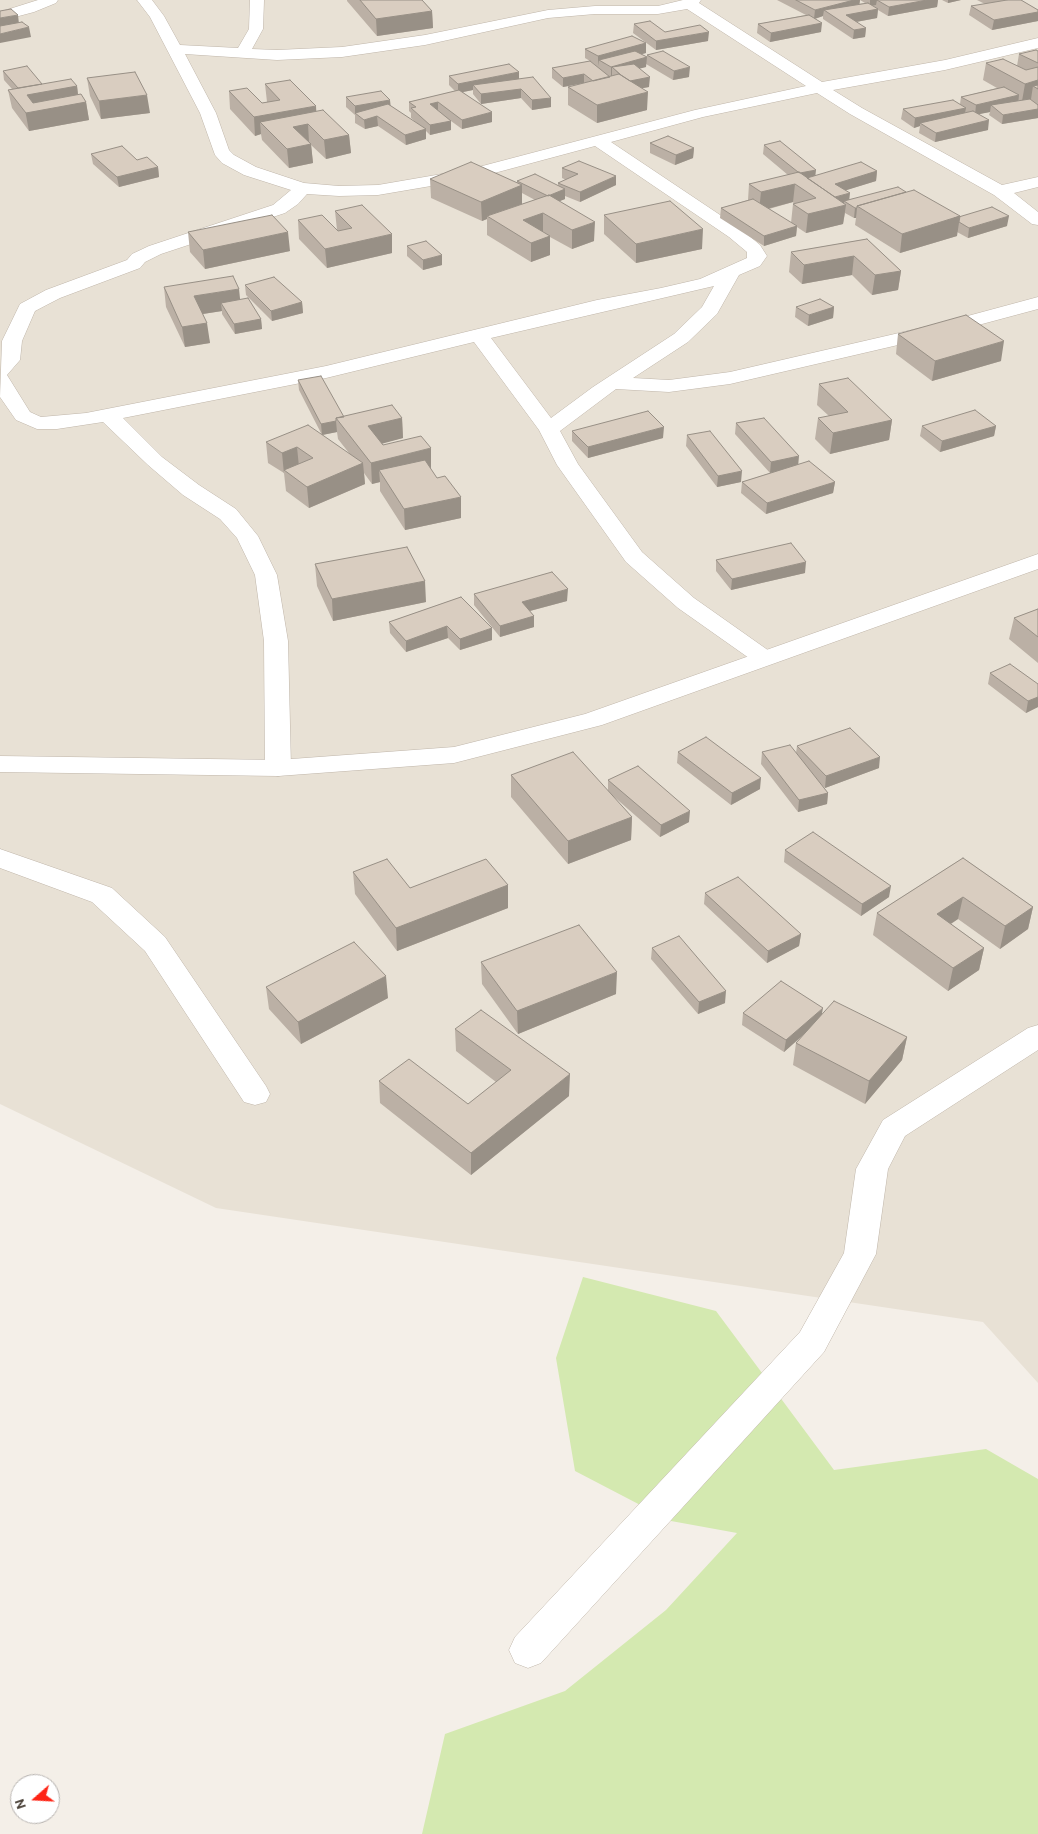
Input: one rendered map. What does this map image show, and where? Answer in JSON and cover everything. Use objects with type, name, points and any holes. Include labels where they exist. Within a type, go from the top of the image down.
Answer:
[{"type":"street","points":[[0,17],[29,9],[51,0]]},
{"type":"street","points":[[144,0],[157,16],[208,113],[221,151],[228,160],[250,171],[302,188],[378,190],[432,182],[600,142],[701,113],[821,87],[945,65],[1038,43]]},
{"type":"street","points":[[242,54],[256,29],[256,0]]},
{"type":"street","points":[[173,49],[277,55],[342,52],[425,40],[548,14],[595,10],[658,10],[691,1],[856,111],[1000,191],[1038,220]]},
{"type":"street","points":[[0,379],[23,416],[37,423],[57,423],[299,378],[424,347],[480,336],[597,306],[670,292],[706,282],[754,262],[758,256],[754,249],[735,233],[600,142]]},
{"type":"street","points":[[1000,191],[1038,182]]},
{"type":"street","points":[[0,371],[10,360],[12,341],[27,308],[53,294],[134,264],[138,258],[155,250],[279,209],[292,200],[302,188]]},
{"type":"street","points":[[549,429],[612,383],[681,338],[710,310],[732,272]]},
{"type":"street","points":[[612,383],[669,386],[730,378],[941,329],[1038,303]]},
{"type":"street","points":[[480,336],[549,429],[568,465],[634,557],[686,603],[764,658]]},
{"type":"street","points":[[108,415],[155,461],[184,484],[228,514],[247,536],[255,552],[266,575],[276,641],[278,768]]},
{"type":"street","points":[[0,764],[278,768],[454,754],[512,742],[593,720],[1038,561]]},
{"type":"street","points":[[0,858],[102,895],[154,944],[255,1094]]},
{"type":"street","points":[[528,1650],[812,1342],[860,1254],[872,1169],[894,1128],[1038,1036]]},
{"type":"shaded area","points":[[0,0],[1038,0],[1038,1383],[983,1322],[216,1208],[0,1104]]},
{"type":"green space","points":[[583,1277],[716,1311],[834,1470],[986,1449],[1038,1479],[1038,1834],[422,1834],[445,1734],[565,1691],[666,1610],[737,1533],[671,1521],[575,1471],[556,1358]]},
{"type":"building","points":[[360,0],[422,0],[432,11],[376,19]]},
{"type":"building","points":[[796,0],[854,0],[815,10]]},
{"type":"building","points":[[877,0],[927,0],[889,7]]},
{"type":"building","points":[[1007,0],[1021,0],[1038,10],[1038,12],[994,20],[971,6]]},
{"type":"building","points":[[868,3],[878,9],[846,15],[866,28],[854,30],[824,10]]},
{"type":"building","points":[[11,9],[18,15],[0,18],[0,11]]},
{"type":"building","points":[[809,15],[822,23],[771,33],[758,24]]},
{"type":"building","points":[[650,21],[665,32],[700,25],[709,32],[656,41],[634,24]]},
{"type":"building","points":[[22,22],[29,27],[0,34],[0,26]]},
{"type":"building","points":[[632,36],[646,43],[598,56],[585,49]]},
{"type":"building","points":[[635,51],[647,57],[611,67],[599,60]]},
{"type":"building","points":[[663,51],[690,67],[674,71],[647,55]]},
{"type":"building","points":[[1038,51],[1038,63],[1019,54]]},
{"type":"building","points":[[1003,59],[1026,70],[1038,67],[1038,80],[1025,84],[986,63]]},
{"type":"building","points":[[590,61],[610,77],[593,81],[584,74],[563,78],[552,68]]},
{"type":"building","points":[[509,64],[519,72],[458,84],[449,76]]},
{"type":"building","points":[[634,64],[650,77],[630,81],[612,67]]},
{"type":"building","points":[[27,66],[42,84],[18,88],[3,71]]},
{"type":"building","points":[[135,72],[147,95],[99,101],[87,78]]},
{"type":"building","points":[[619,74],[648,92],[597,105],[568,87]]},
{"type":"building","points":[[533,77],[551,98],[532,100],[521,89],[481,94],[473,85]]},
{"type":"building","points":[[71,79],[77,86],[27,95],[33,103],[81,94],[86,102],[26,113],[8,90]]},
{"type":"building","points":[[290,80],[316,106],[254,117],[229,91],[247,88],[262,103],[280,100],[265,84]]},
{"type":"building","points":[[1004,87],[1019,95],[976,105],[961,97]]},
{"type":"building","points":[[459,90],[492,112],[462,120],[438,102],[430,104],[451,121],[430,125],[411,108],[416,107],[409,102]]},
{"type":"building","points":[[381,91],[390,100],[355,106],[346,97]]},
{"type":"building","points":[[1030,99],[1038,105],[1038,109],[1003,115],[991,105]]},
{"type":"building","points":[[953,100],[966,108],[915,118],[903,109]]},
{"type":"building","points":[[388,104],[426,129],[405,135],[377,116],[364,120],[355,113]]},
{"type":"building","points":[[323,110],[349,135],[324,140],[308,124],[293,127],[311,144],[287,149],[260,122]]},
{"type":"building","points":[[973,111],[989,120],[936,133],[920,123]]},
{"type":"building","points":[[668,136],[694,148],[676,155],[650,143]]},
{"type":"building","points":[[780,141],[816,170],[800,173],[764,145]]},
{"type":"building","points":[[122,146],[137,160],[147,157],[158,167],[117,177],[91,154]]},
{"type":"building","points":[[579,161],[616,176],[580,192],[558,183],[578,174],[562,168]]},
{"type":"building","points":[[471,162],[522,185],[481,202],[430,179]]},
{"type":"building","points":[[861,162],[877,171],[835,184],[850,193],[835,197],[807,178]]},
{"type":"building","points":[[799,172],[846,205],[808,214],[793,204],[816,198],[795,184],[761,192],[749,184]]},
{"type":"building","points":[[535,174],[565,189],[548,196],[517,181]]},
{"type":"building","points":[[898,187],[906,192],[857,206],[857,208],[844,201]]},
{"type":"building","points":[[914,190],[960,216],[902,234],[857,206]]},
{"type":"building","points":[[549,195],[595,222],[572,230],[543,213],[523,220],[550,236],[531,243],[487,216]]},
{"type":"building","points":[[753,199],[797,226],[764,236],[721,208]]},
{"type":"building","points":[[670,201],[703,229],[636,244],[604,215]]},
{"type":"building","points":[[362,205],[392,234],[325,249],[298,220],[322,215],[338,231],[352,228],[335,211]]},
{"type":"building","points":[[992,207],[1009,216],[969,228],[959,222],[960,217]]},
{"type":"building","points":[[272,215],[288,232],[203,250],[188,232]]},
{"type":"building","points":[[867,239],[901,271],[875,275],[854,256],[804,265],[791,252]]},
{"type":"building","points":[[426,241],[442,255],[423,260],[407,246]]},
{"type":"building","points":[[233,276],[239,289],[194,296],[207,323],[182,327],[164,287]]},
{"type":"building","points":[[274,277],[302,302],[271,311],[245,285]]},
{"type":"building","points":[[248,298],[261,319],[234,324],[221,303]]},
{"type":"building","points":[[820,299],[834,307],[809,315],[796,307]]},
{"type":"building","points":[[966,315],[1004,341],[935,361],[898,334]]},
{"type":"building","points":[[321,376],[344,417],[321,424],[298,380]]},
{"type":"building","points":[[848,378],[892,420],[833,433],[818,418],[848,412],[819,384]]},
{"type":"building","points":[[392,405],[402,418],[368,426],[383,445],[421,436],[431,448],[371,463],[336,418]]},
{"type":"building","points":[[975,410],[996,426],[942,441],[922,426]]},
{"type":"building","points":[[648,411],[664,427],[588,447],[572,431]]},
{"type":"building","points":[[764,418],[799,456],[771,462],[736,423]]},
{"type":"building","points":[[308,425],[363,463],[307,487],[284,470],[313,458],[297,447],[282,453],[266,442]]},
{"type":"building","points":[[710,431],[742,471],[718,476],[687,435]]},
{"type":"building","points":[[425,460],[437,478],[445,476],[461,497],[404,509],[379,470]]},
{"type":"building","points":[[809,461],[835,482],[767,503],[742,482]]},
{"type":"building","points":[[791,543],[806,562],[732,579],[716,560]]},
{"type":"building","points":[[407,547],[425,581],[332,599],[315,564]]},
{"type":"building","points":[[552,572],[568,589],[522,602],[534,616],[500,626],[474,594]]},
{"type":"building","points":[[461,597],[492,628],[460,639],[447,626],[406,641],[389,622]]},
{"type":"building","points":[[1038,609],[1038,637],[1014,618]]},
{"type":"building","points":[[1010,664],[1038,684],[1038,697],[1028,701],[990,673]]},
{"type":"building","points":[[850,728],[880,757],[826,776],[797,746]]},
{"type":"building","points":[[706,737],[761,778],[732,793],[678,752]]},
{"type":"building","points":[[790,745],[828,793],[799,800],[762,752]]},
{"type":"building","points":[[573,752],[632,817],[568,841],[511,775]]},
{"type":"building","points":[[638,766],[690,811],[661,825],[608,780]]},
{"type":"building","points":[[813,832],[891,886],[862,904],[785,850]]},
{"type":"building","points":[[963,858],[1033,907],[1005,926],[963,897],[937,914],[984,948],[953,968],[877,913]]},
{"type":"building","points":[[387,859],[410,888],[486,859],[508,885],[396,928],[353,872]]},
{"type":"building","points":[[738,877],[801,934],[768,951],[705,893]]},
{"type":"building","points":[[579,925],[617,972],[517,1011],[481,962]]},
{"type":"building","points":[[679,936],[726,991],[699,1002],[652,948]]},
{"type":"building","points":[[354,942],[386,976],[298,1022],[266,987]]},
{"type":"building","points":[[781,981],[823,1008],[786,1040],[743,1013]]},
{"type":"building","points":[[834,1001],[907,1037],[869,1081],[796,1043]]},
{"type":"building","points":[[481,1010],[570,1074],[471,1153],[379,1081],[409,1059],[468,1104],[511,1070],[455,1029]]}]
